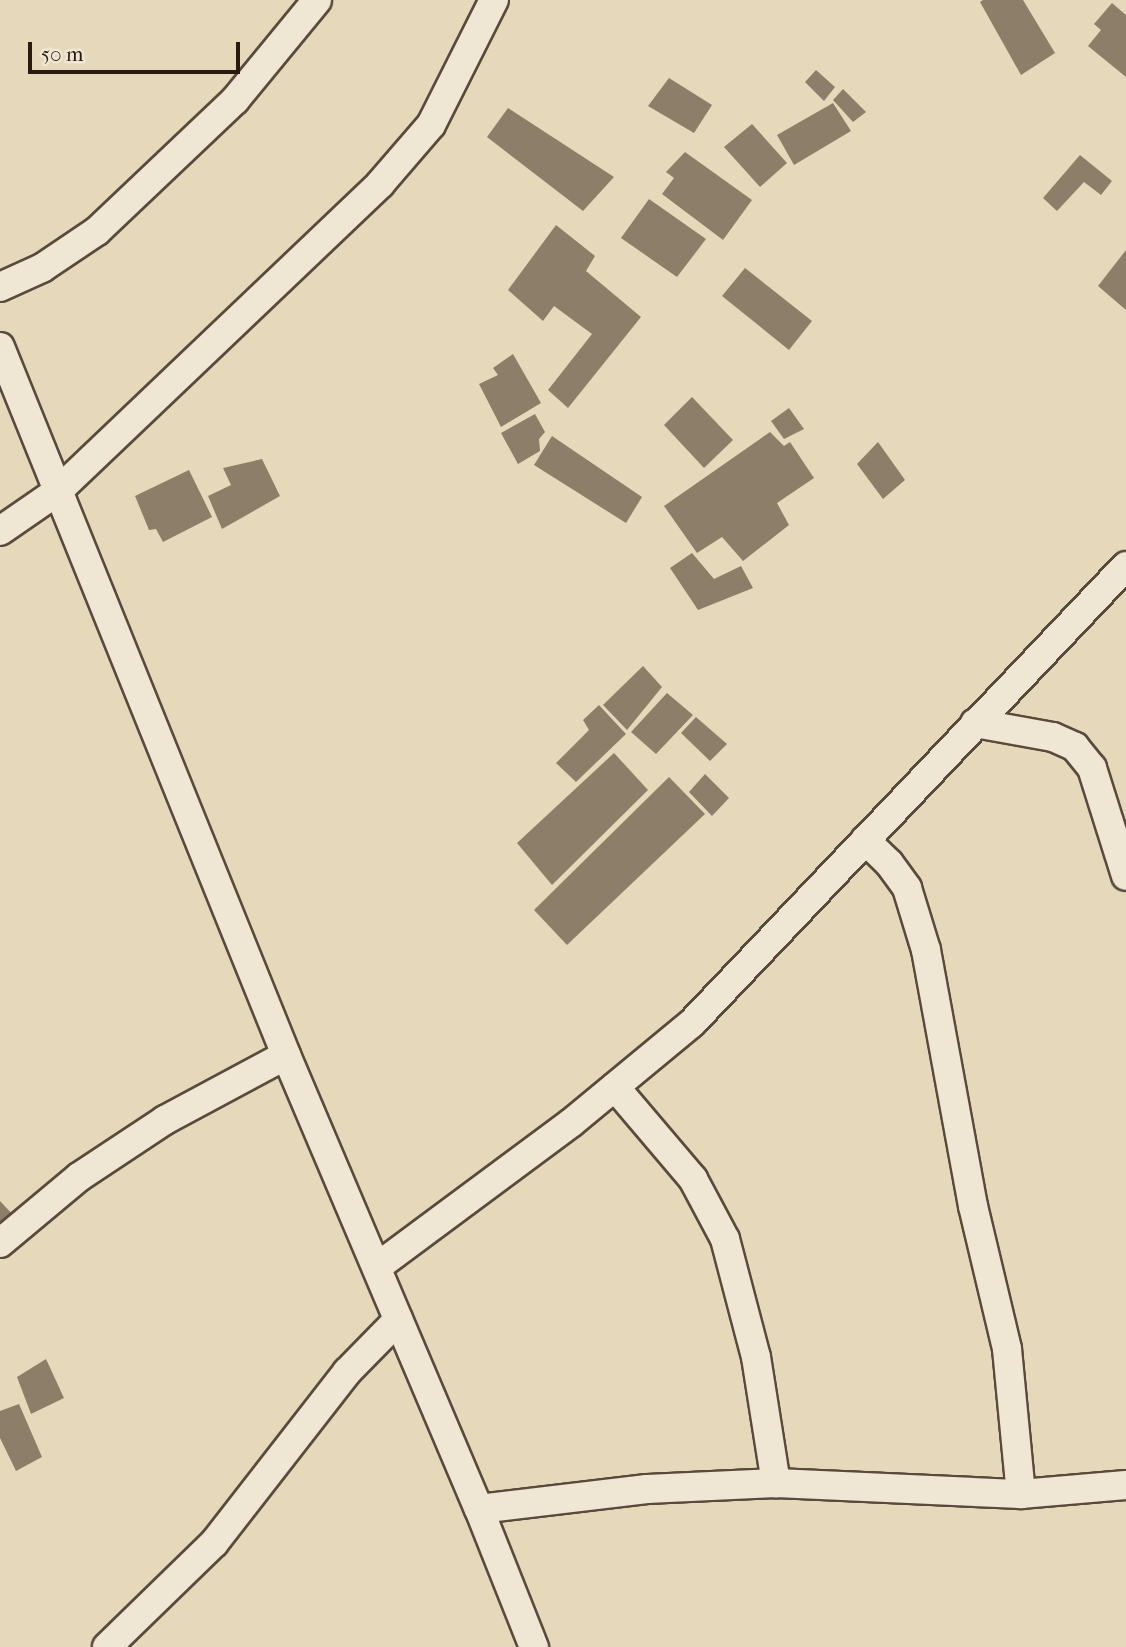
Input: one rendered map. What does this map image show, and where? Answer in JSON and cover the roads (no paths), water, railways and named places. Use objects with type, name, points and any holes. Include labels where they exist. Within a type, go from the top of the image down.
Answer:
[{"type":"street","points":[[0,287],[42,268],[97,232],[235,100],[317,0]]},
{"type":"street","points":[[0,531],[58,491],[380,184],[431,125],[494,0]]},
{"type":"street","points":[[0,347],[286,1055],[479,1509],[534,1647]]},
{"type":"street","points":[[377,1267],[572,1123],[691,1023],[1126,566]]},
{"type":"street","points":[[975,723],[1053,737],[1076,747],[1091,768],[1126,876]]},
{"type":"street","points":[[864,839],[889,863],[908,888],[926,950],[973,1206],[1007,1349],[1021,1494]]},
{"type":"street","points":[[0,1243],[79,1177],[165,1120],[286,1055]]},
{"type":"street","points":[[615,1087],[693,1179],[725,1239],[756,1357],[776,1483]]},
{"type":"street","points":[[107,1647],[214,1543],[347,1372],[398,1320]]},
{"type":"street","points":[[479,1509],[647,1489],[776,1483],[1021,1494],[1126,1485]]}]
